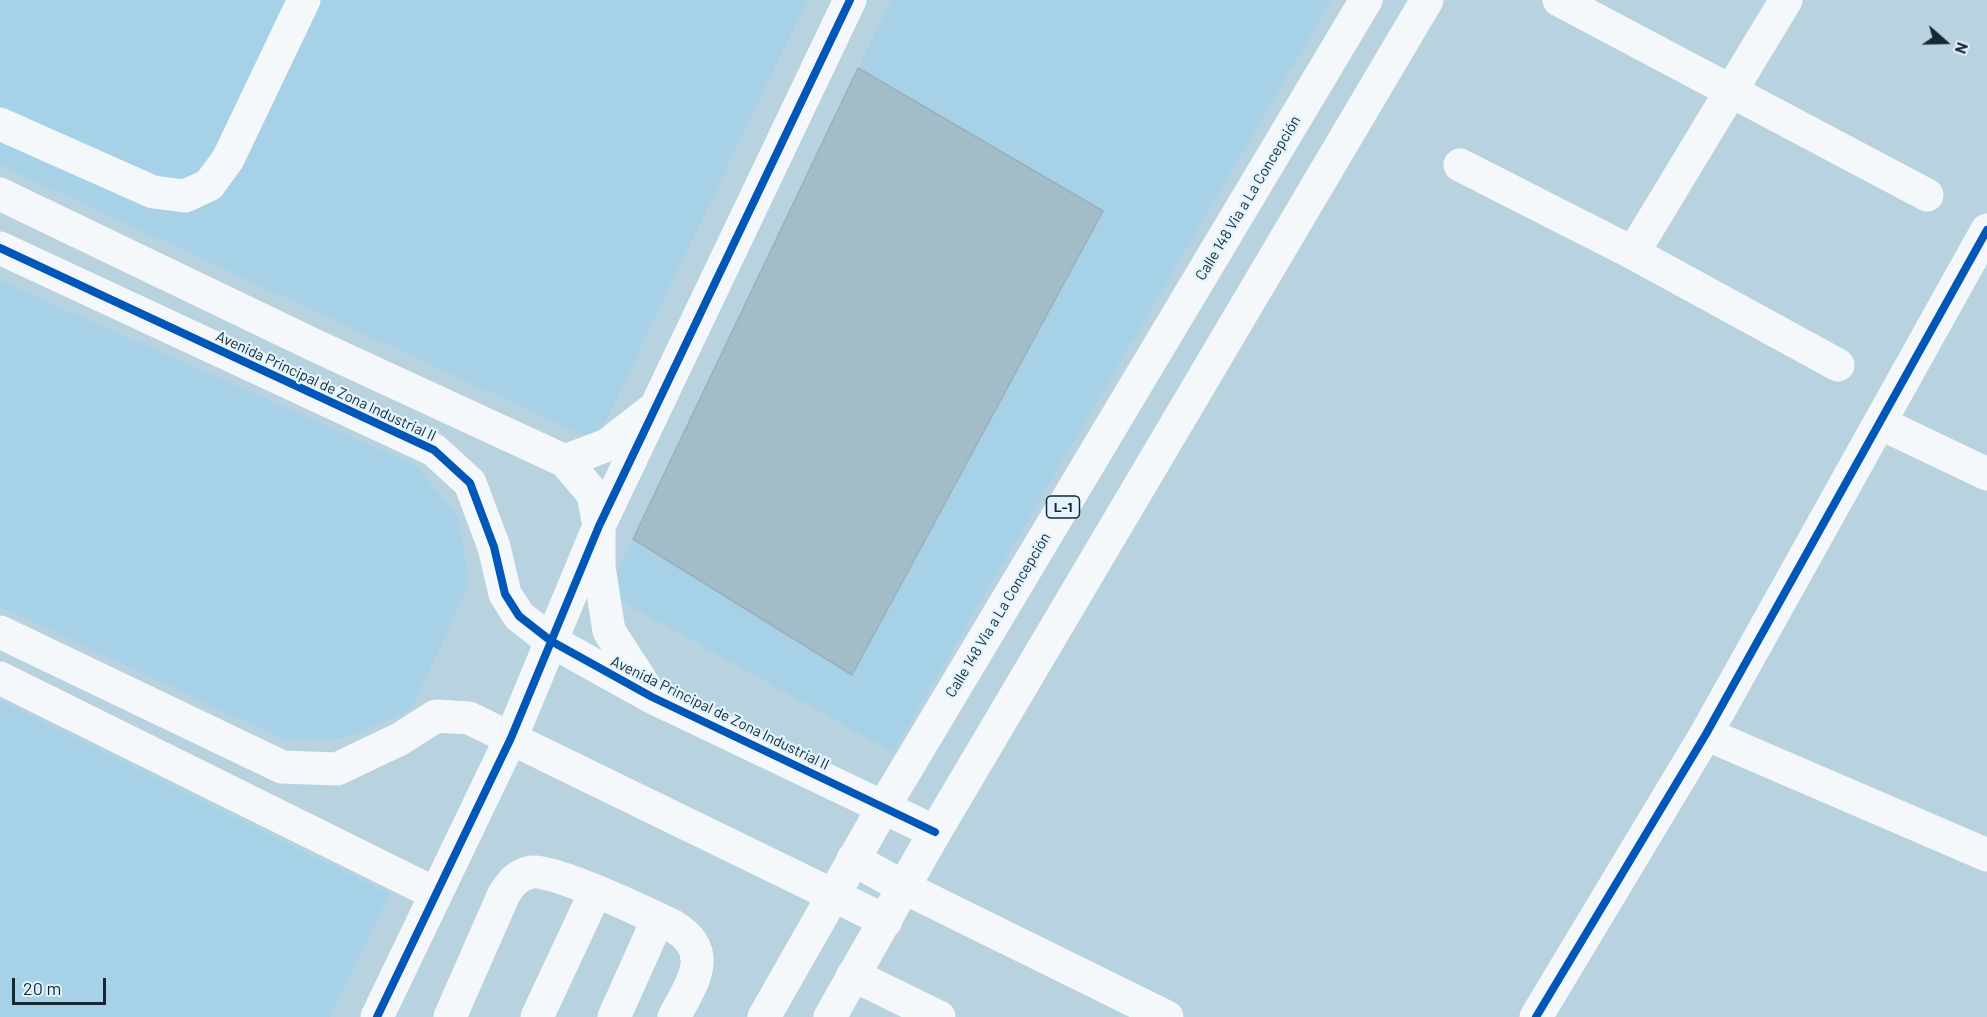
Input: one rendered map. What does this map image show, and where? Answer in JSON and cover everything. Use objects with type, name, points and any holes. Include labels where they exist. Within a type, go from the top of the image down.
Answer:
[{"type":"street","points":[[0,124],[153,192],[185,196],[209,185],[228,159],[304,0]]},
{"type":"street","points":[[377,1017],[511,738],[599,526],[850,0]]},
{"type":"street","name":"Calle 148 Via a La Concepción","points":[[764,1017],[883,808],[1366,0]]},
{"type":"street","points":[[830,1017],[935,832],[1427,0]]},
{"type":"street","points":[[1559,0],[1927,195]]},
{"type":"street","points":[[1633,254],[1786,0]]},
{"type":"street","points":[[1460,165],[1633,254],[1838,365]]},
{"type":"street","name":"Avenida Principal de Zona Industrial II","points":[[0,194],[303,340],[565,461],[593,494],[599,526],[599,567],[609,631],[652,698]]},
{"type":"street","points":[[1536,1017],[1706,734],[1987,230]]},
{"type":"street","name":"Avenida Principal de Zona Industrial II","points":[[0,248],[434,450],[470,483],[494,547],[505,594],[519,616],[551,640],[652,698],[935,832]]},
{"type":"street","points":[[565,461],[607,445],[658,405]]},
{"type":"street","points":[[1880,423],[1987,474]]},
{"type":"street","points":[[0,632],[282,767],[337,769],[400,739],[436,716],[469,718],[886,921]]},
{"type":"street","points":[[0,678],[436,894]]},
{"type":"street","points":[[1706,734],[1987,855]]},
{"type":"street","points":[[853,859],[905,888],[1167,1017]]},
{"type":"street","points":[[450,1017],[504,894],[515,878],[534,871],[556,876],[658,919],[689,935],[698,955],[696,975],[674,1017]]},
{"type":"street","points":[[537,1017],[595,893]]},
{"type":"street","points":[[614,1017],[658,919]]},
{"type":"street","points":[[853,975],[939,1017]]},
{"type":"shaded area","points":[[0,0],[807,0],[596,441],[0,165]]},
{"type":"shaded area","points":[[891,0],[1331,0],[893,752],[607,593]]},
{"type":"shaded area","points":[[0,281],[415,465],[458,516],[469,584],[411,710],[344,738],[285,740],[0,606]]},
{"type":"shaded area","points":[[0,700],[390,894],[330,1017],[0,1017]]},
{"type":"building","points":[[858,68],[1103,211],[852,675],[633,539]]},
{"type":"cycle path","points":[[377,1017],[511,738],[599,526],[850,0]]},
{"type":"cycle path","points":[[1536,1017],[1706,734],[1987,230]]},
{"type":"cycle path","points":[[0,248],[434,450],[470,483],[494,547],[505,594],[519,616],[551,641],[652,697],[935,832]]}]
